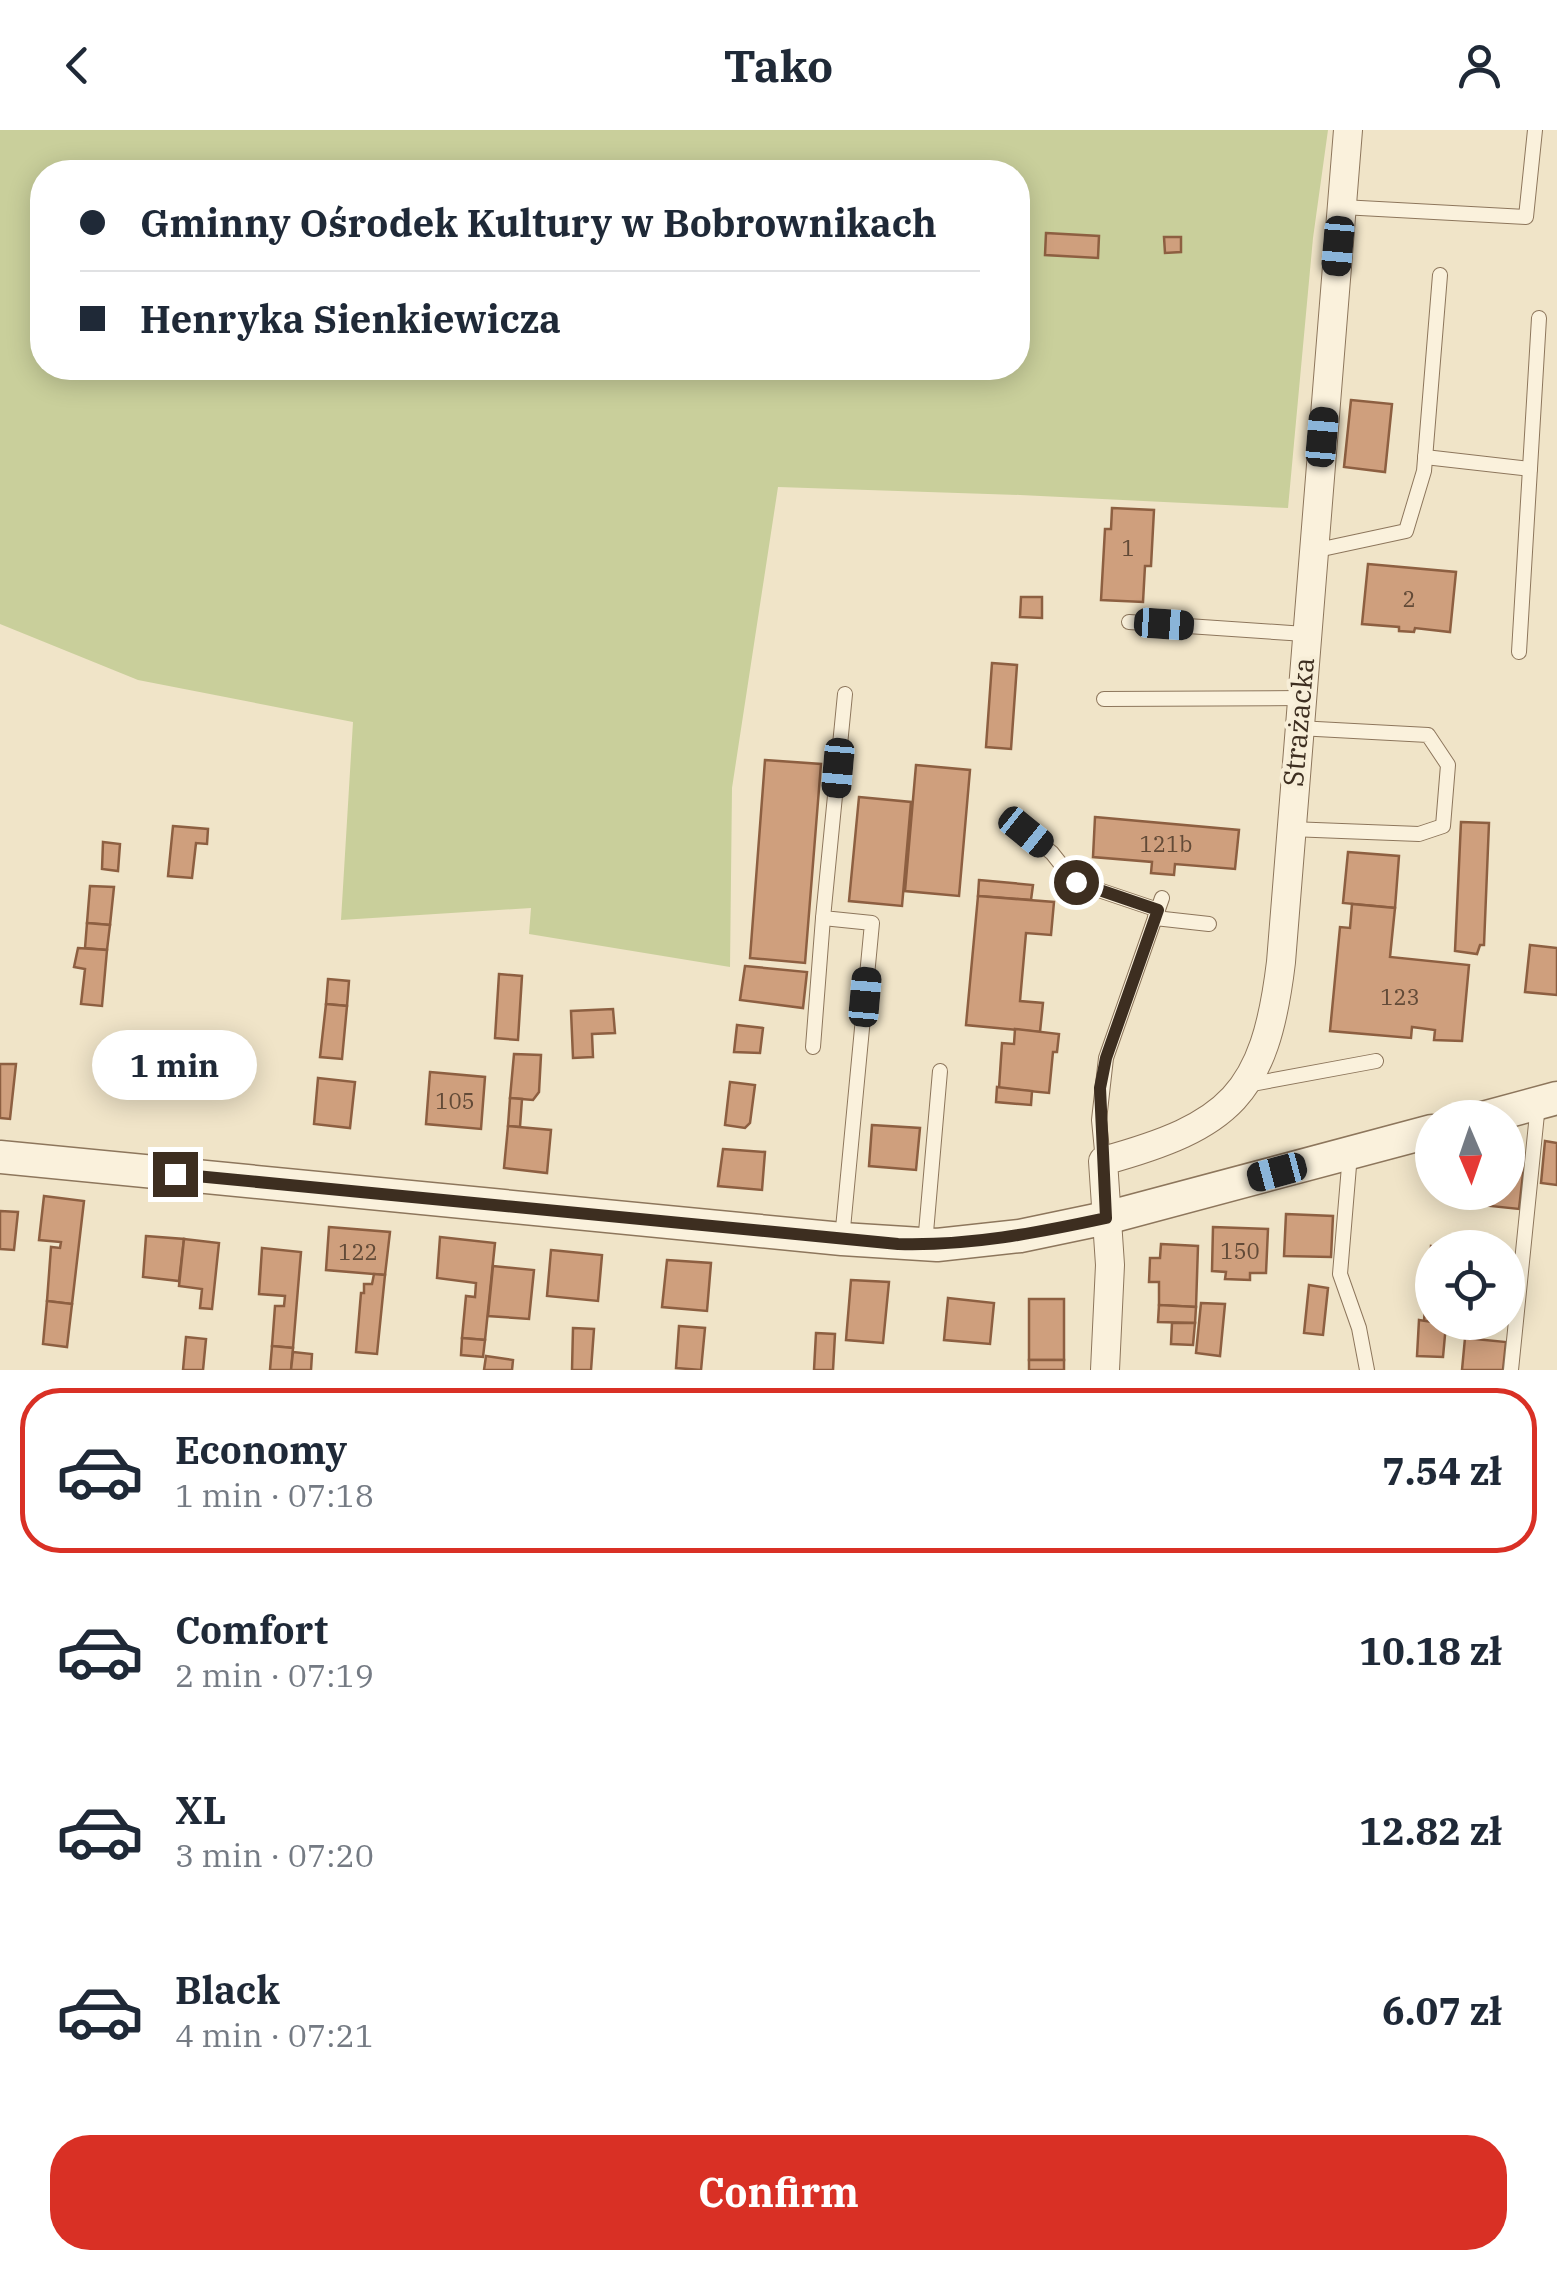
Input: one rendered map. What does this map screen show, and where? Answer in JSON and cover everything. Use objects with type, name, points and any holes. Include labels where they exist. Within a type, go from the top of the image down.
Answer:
[{"type":"street","name":"Strażacka","points":[[1103,1161],[1161,1145],[1216,1116],[1246,1085],[1260,1062],[1276,1002],[1348,130]]},
{"type":"street","points":[[0,1157],[925,1244],[991,1241],[1106,1218],[1415,1136]]},
{"type":"street","points":[[1103,1161],[1110,1265],[1105,1370]]},
{"type":"lane","points":[[1342,208],[1526,217],[1534,130]]},
{"type":"lane","points":[[1312,551],[1406,531],[1426,457],[1440,275]]},
{"type":"lane","points":[[1520,652],[1539,318]]},
{"type":"lane","points":[[1426,457],[1530,470]]},
{"type":"lane","points":[[1128,622],[1305,634]]},
{"type":"lane","points":[[813,1047],[845,694]]},
{"type":"lane","points":[[1104,698],[1302,698]]},
{"type":"lane","points":[[1290,829],[1418,834],[1442,826],[1445,811],[1448,764],[1428,735],[1298,728]]},
{"type":"lane","points":[[1026,832],[1052,853],[1076,882],[1209,924]]},
{"type":"lane","points":[[1103,1161],[1100,1104],[1106,1058],[1158,909]]},
{"type":"lane","points":[[823,918],[872,923],[842,1239]]},
{"type":"lane","points":[[1246,1085],[1376,1061]]},
{"type":"lane","points":[[925,1244],[940,1071]]},
{"type":"lane","points":[[1512,1370],[1547,1100]]},
{"type":"lane","points":[[1350,1153],[1340,1274],[1358,1328],[1366,1370]]},
{"type":"green space","points":[[0,130],[1328,130],[1313,238],[1288,508],[778,487],[732,788],[730,967],[529,934],[531,908],[341,920],[353,722],[138,680],[0,624]]},
{"type":"building","points":[[1046,233],[1099,236],[1098,258],[1045,255]]},
{"type":"building","points":[[1164,237],[1181,237],[1181,252],[1165,253]]},
{"type":"building","points":[[1351,400],[1392,404],[1385,472],[1344,467]]},
{"type":"building","points":[[1112,508],[1154,510],[1151,566],[1145,566],[1143,602],[1101,600],[1105,529],[1111,529]]},
{"type":"building","points":[[1368,564],[1456,572],[1450,632],[1415,628],[1414,632],[1399,631],[1399,627],[1362,624]]},
{"type":"building","points":[[1021,597],[1042,597],[1042,618],[1020,617]]},
{"type":"building","points":[[992,663],[1017,665],[1011,749],[986,747]]},
{"type":"building","points":[[765,760],[821,764],[805,963],[750,958]]},
{"type":"building","points":[[916,765],[970,770],[959,896],[905,891]]},
{"type":"building","points":[[859,797],[911,802],[902,906],[849,901]]},
{"type":"building","points":[[1095,817],[1239,830],[1235,869],[1175,864],[1174,875],[1151,873],[1152,862],[1093,857]]},
{"type":"building","points":[[1461,822],[1489,823],[1484,945],[1480,945],[1477,954],[1455,951]]},
{"type":"building","points":[[173,826],[208,829],[207,844],[196,843],[192,878],[168,876]]},
{"type":"building","points":[[103,842],[120,844],[118,871],[102,869]]},
{"type":"building","points":[[1348,852],[1399,856],[1395,908],[1343,903]]},
{"type":"building","points":[[979,880],[1033,885],[1031,900],[978,896]]},
{"type":"building","points":[[90,886],[114,887],[110,925],[87,923]]},
{"type":"building","points":[[978,896],[1054,902],[1051,935],[1026,933],[1020,1001],[1043,1003],[1040,1032],[966,1025]]},
{"type":"building","points":[[1352,904],[1395,908],[1390,957],[1469,965],[1462,1041],[1434,1040],[1435,1030],[1412,1027],[1411,1038],[1330,1031],[1340,927],[1350,928]]},
{"type":"building","points":[[87,923],[110,925],[107,950],[85,948]]},
{"type":"building","points":[[1530,945],[1557,948],[1557,995],[1525,992]]},
{"type":"building","points":[[78,948],[107,950],[102,1006],[81,1004],[85,969],[74,967]]},
{"type":"building","points":[[745,966],[807,972],[803,1008],[740,1000]]},
{"type":"building","points":[[499,974],[522,976],[518,1040],[495,1038]]},
{"type":"building","points":[[328,979],[349,981],[347,1006],[326,1004]]},
{"type":"building","points":[[326,1004],[347,1006],[342,1059],[320,1057]]},
{"type":"building","points":[[613,1009],[615,1033],[592,1034],[593,1057],[573,1058],[571,1011]]},
{"type":"building","points":[[737,1025],[763,1028],[760,1053],[734,1052]]},
{"type":"building","points":[[1015,1029],[1059,1034],[1049,1093],[999,1088],[1002,1043],[1014,1044]]},
{"type":"building","points":[[514,1054],[541,1055],[539,1092],[533,1100],[510,1098]]},
{"type":"building","points":[[0,1064],[16,1064],[10,1119],[0,1118]]},
{"type":"building","points":[[430,1072],[485,1077],[481,1129],[426,1124]]},
{"type":"building","points":[[318,1078],[355,1082],[350,1128],[314,1124]]},
{"type":"building","points":[[730,1082],[755,1085],[750,1123],[745,1128],[725,1125]]},
{"type":"building","points":[[997,1087],[1032,1091],[1031,1105],[996,1102]]},
{"type":"building","points":[[510,1098],[522,1099],[520,1127],[508,1126]]},
{"type":"building","points":[[872,1125],[920,1128],[916,1170],[869,1166]]},
{"type":"building","points":[[508,1126],[551,1130],[547,1173],[504,1168]]},
{"type":"building","points":[[1545,1141],[1557,1143],[1557,1185],[1541,1183]]},
{"type":"building","points":[[723,1149],[765,1152],[762,1190],[718,1186]]},
{"type":"building","points":[[44,1196],[84,1201],[72,1304],[47,1301],[51,1247],[60,1248],[61,1242],[39,1240]]},
{"type":"building","points":[[0,1211],[18,1212],[14,1250],[0,1249]]},
{"type":"building","points":[[1286,1214],[1333,1216],[1331,1257],[1284,1256]]},
{"type":"building","points":[[329,1227],[390,1232],[385,1275],[326,1270]]},
{"type":"building","points":[[1213,1227],[1268,1229],[1266,1273],[1250,1273],[1250,1280],[1225,1279],[1226,1272],[1212,1271]]},
{"type":"building","points":[[146,1236],[184,1239],[179,1281],[143,1277]]},
{"type":"building","points":[[440,1237],[495,1243],[485,1340],[462,1338],[466,1296],[475,1297],[476,1283],[437,1278]]},
{"type":"building","points":[[184,1239],[219,1243],[212,1309],[200,1308],[202,1289],[179,1286]]},
{"type":"building","points":[[1161,1244],[1198,1246],[1196,1307],[1159,1305],[1159,1282],[1149,1282],[1150,1258],[1160,1258]]},
{"type":"building","points":[[262,1248],[301,1252],[293,1348],[272,1346],[275,1306],[284,1306],[285,1296],[259,1294]]},
{"type":"building","points":[[551,1250],[602,1255],[598,1301],[547,1296]]},
{"type":"building","points":[[667,1260],[711,1263],[707,1311],[662,1307]]},
{"type":"building","points":[[493,1266],[534,1270],[529,1319],[488,1316]]},
{"type":"building","points":[[374,1274],[385,1275],[377,1354],[356,1352],[361,1293],[364,1284],[372,1284]]},
{"type":"building","points":[[851,1280],[889,1282],[883,1343],[846,1340]]},
{"type":"building","points":[[1309,1285],[1328,1288],[1323,1335],[1304,1333]]},
{"type":"building","points":[[948,1298],[994,1303],[990,1344],[944,1340]]},
{"type":"building","points":[[1029,1299],[1064,1299],[1064,1360],[1029,1360]]},
{"type":"building","points":[[47,1301],[72,1304],[67,1347],[43,1344]]},
{"type":"building","points":[[1201,1303],[1225,1304],[1220,1356],[1196,1353]]},
{"type":"building","points":[[1159,1305],[1196,1307],[1195,1323],[1158,1322]]},
{"type":"building","points":[[1172,1323],[1195,1323],[1193,1345],[1171,1344]]},
{"type":"building","points":[[679,1326],[705,1328],[701,1370],[676,1368]]},
{"type":"building","points":[[573,1328],[594,1329],[591,1370],[572,1370]]},
{"type":"building","points":[[816,1333],[835,1334],[833,1370],[814,1370]]},
{"type":"building","points":[[186,1337],[206,1339],[203,1370],[183,1370]]},
{"type":"building","points":[[462,1338],[485,1340],[483,1357],[461,1355]]},
{"type":"building","points":[[1418,1340],[1445,1340],[1443,1357],[1417,1356]]},
{"type":"building","points":[[1465,1340],[1506,1342],[1503,1370],[1462,1370]]},
{"type":"building","points":[[272,1346],[293,1348],[291,1370],[270,1370]]},
{"type":"building","points":[[293,1352],[312,1354],[311,1370],[291,1370]]},
{"type":"building","points":[[486,1356],[513,1360],[512,1370],[484,1370]]},
{"type":"building","points":[[1029,1360],[1064,1360],[1064,1370],[1029,1370]]},
{"type":"route","points":[[175,1174],[898,1244],[991,1241],[1106,1218],[1100,1088],[1106,1058],[1158,910],[1076,882]]}]
